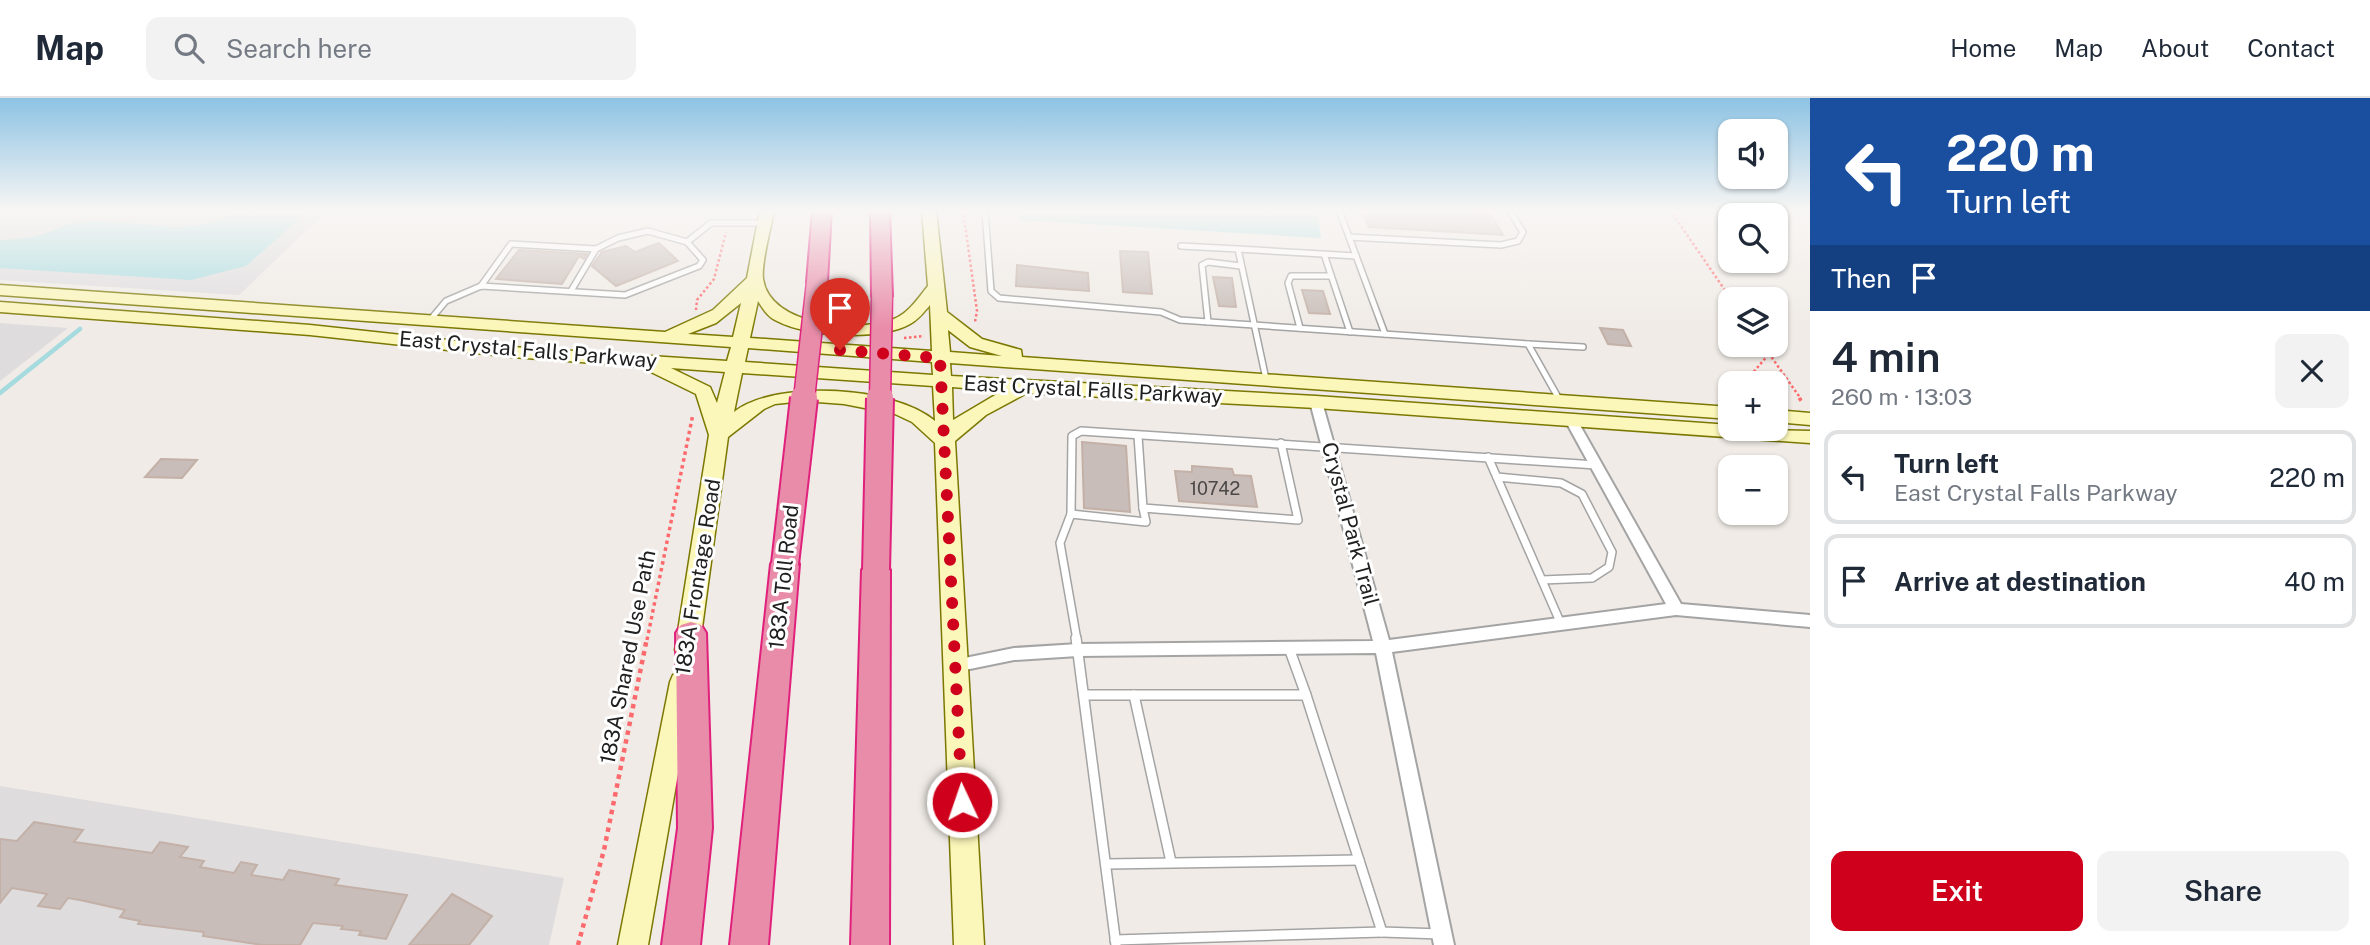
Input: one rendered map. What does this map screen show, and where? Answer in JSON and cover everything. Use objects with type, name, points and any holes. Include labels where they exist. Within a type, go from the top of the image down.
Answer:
[{"type":"highway","name":"183A Toll Road","points":[[749,945],[785,564],[819,250]]},
{"type":"highway","points":[[870,945],[881,250]]},
{"type":"highway","points":[[681,945],[695,828],[691,633]]},
{"type":"main road","name":"183A Frontage Road","points":[[633,945],[691,633],[719,435],[760,250]]},
{"type":"main road","points":[[933,250],[939,314],[969,945]]},
{"type":"main road","points":[[641,335],[674,332],[707,323],[720,315],[755,279],[766,303],[782,317],[801,324],[844,328],[889,327],[905,321],[936,287]]},
{"type":"main road","name":"East Crystal Falls Parkway","points":[[0,290],[1068,368],[1266,379],[1718,412]]},
{"type":"main road","name":"East Crystal Falls Parkway","points":[[0,307],[414,340],[512,352],[735,365],[1028,387],[1316,402],[1810,437]]},
{"type":"main road","points":[[939,314],[976,343],[1068,368]]},
{"type":"main road","points":[[414,340],[430,320]]},
{"type":"main road","points":[[636,360],[675,374],[704,391],[719,435],[752,408],[772,398],[813,397],[887,404],[918,417],[944,440]]},
{"type":"main road","points":[[944,440],[966,417],[990,402],[1028,387]]},
{"type":"main road","points":[[1559,400],[1571,420]]},
{"type":"main road","points":[[1788,415],[1809,414]]},
{"type":"street","name":"Crystal Park Trail","points":[[1316,402],[1383,646],[1443,939]]},
{"type":"street","points":[[1571,420],[1676,610]]},
{"type":"street","points":[[955,666],[1014,654],[1078,650],[1383,646],[1676,610],[1810,621]]},
{"type":"lane","points":[[481,286],[507,250]]},
{"type":"lane","points":[[571,291],[596,250]]},
{"type":"lane","points":[[430,320],[446,301],[481,286],[625,295],[699,266],[703,260],[694,250]]},
{"type":"lane","points":[[990,250],[989,288],[993,295],[1010,301],[1161,312],[1180,320],[1583,347]]},
{"type":"lane","points":[[1231,250],[1356,256]]},
{"type":"lane","points":[[1238,250],[1266,379]]},
{"type":"lane","points":[[1354,250],[1385,334]]},
{"type":"lane","points":[[1324,254],[1350,332]]},
{"type":"lane","points":[[1208,322],[1202,265],[1208,262],[1241,266]]},
{"type":"lane","points":[[1300,328],[1288,283],[1291,276],[1331,276]]},
{"type":"lane","points":[[1528,344],[1559,400]]},
{"type":"lane","points":[[1443,939],[1382,932],[1116,943],[1086,695],[1060,543],[1071,514],[1072,436],[1081,431],[1597,465]]},
{"type":"lane","points":[[1071,514],[1146,522],[1138,436]]},
{"type":"lane","points":[[1143,508],[1298,520],[1281,443]]},
{"type":"lane","points":[[1488,457],[1561,624]]},
{"type":"lane","points":[[1497,477],[1561,482],[1582,494],[1612,552],[1609,567],[1592,578],[1542,580]]},
{"type":"lane","points":[[1289,648],[1382,932]]},
{"type":"lane","points":[[1086,695],[1306,695]]},
{"type":"lane","points":[[1134,695],[1171,862]]},
{"type":"lane","points":[[1107,864],[1359,860]]},
{"type":"path","points":[[968,250],[976,312],[974,331]]},
{"type":"path","points":[[1697,250],[1723,287]]},
{"type":"path","points":[[1754,371],[1766,357]]},
{"type":"path","points":[[1771,357],[1809,414]]},
{"type":"path","name":"183A Shared Use Path","points":[[578,945],[609,824],[695,404]]},
{"type":"shaded area","points":[[0,250],[287,250],[239,295],[0,280]]},
{"type":"shaded area","points":[[0,323],[68,328],[0,381]]},
{"type":"shaded area","points":[[0,786],[564,878],[549,945],[0,945]]},
{"type":"water","points":[[0,250],[265,250],[246,266],[191,280],[0,268]]},
{"type":"building","points":[[519,250],[587,254],[584,259],[579,256],[562,284],[496,279]]},
{"type":"building","points":[[631,250],[635,252],[666,250],[678,261],[616,286],[592,266],[602,252]]},
{"type":"building","points":[[1120,251],[1148,252],[1152,294],[1123,292]]},
{"type":"building","points":[[1017,265],[1088,273],[1089,291],[1016,286]]},
{"type":"building","points":[[1213,277],[1232,278],[1236,307],[1219,306]]},
{"type":"building","points":[[1302,290],[1323,291],[1330,314],[1309,313]]},
{"type":"building","points":[[1600,328],[1623,330],[1631,346],[1608,344]]},
{"type":"building","points":[[1082,442],[1126,446],[1130,512],[1084,508]]},
{"type":"building","points":[[161,459],[197,460],[182,478],[145,477]]},
{"type":"building","points":[[1192,466],[1232,469],[1234,475],[1251,476],[1257,507],[1179,501],[1175,471],[1192,472]]},
{"type":"building","points":[[34,822],[83,830],[74,842],[152,853],[160,842],[188,847],[180,857],[204,861],[200,867],[234,873],[241,862],[257,865],[251,875],[283,880],[289,870],[339,879],[335,885],[407,895],[386,939],[359,935],[361,931],[341,929],[343,926],[313,923],[300,945],[263,945],[203,936],[204,932],[138,924],[140,921],[120,917],[125,910],[68,898],[60,909],[38,906],[47,894],[12,888],[0,903],[0,839],[17,841]]},
{"type":"building","points":[[452,894],[492,916],[469,945],[409,945]]},
{"type":"waterway","points":[[0,393],[80,329]]},
{"type":"route","points":[[840,350],[940,358],[962,802]]}]
